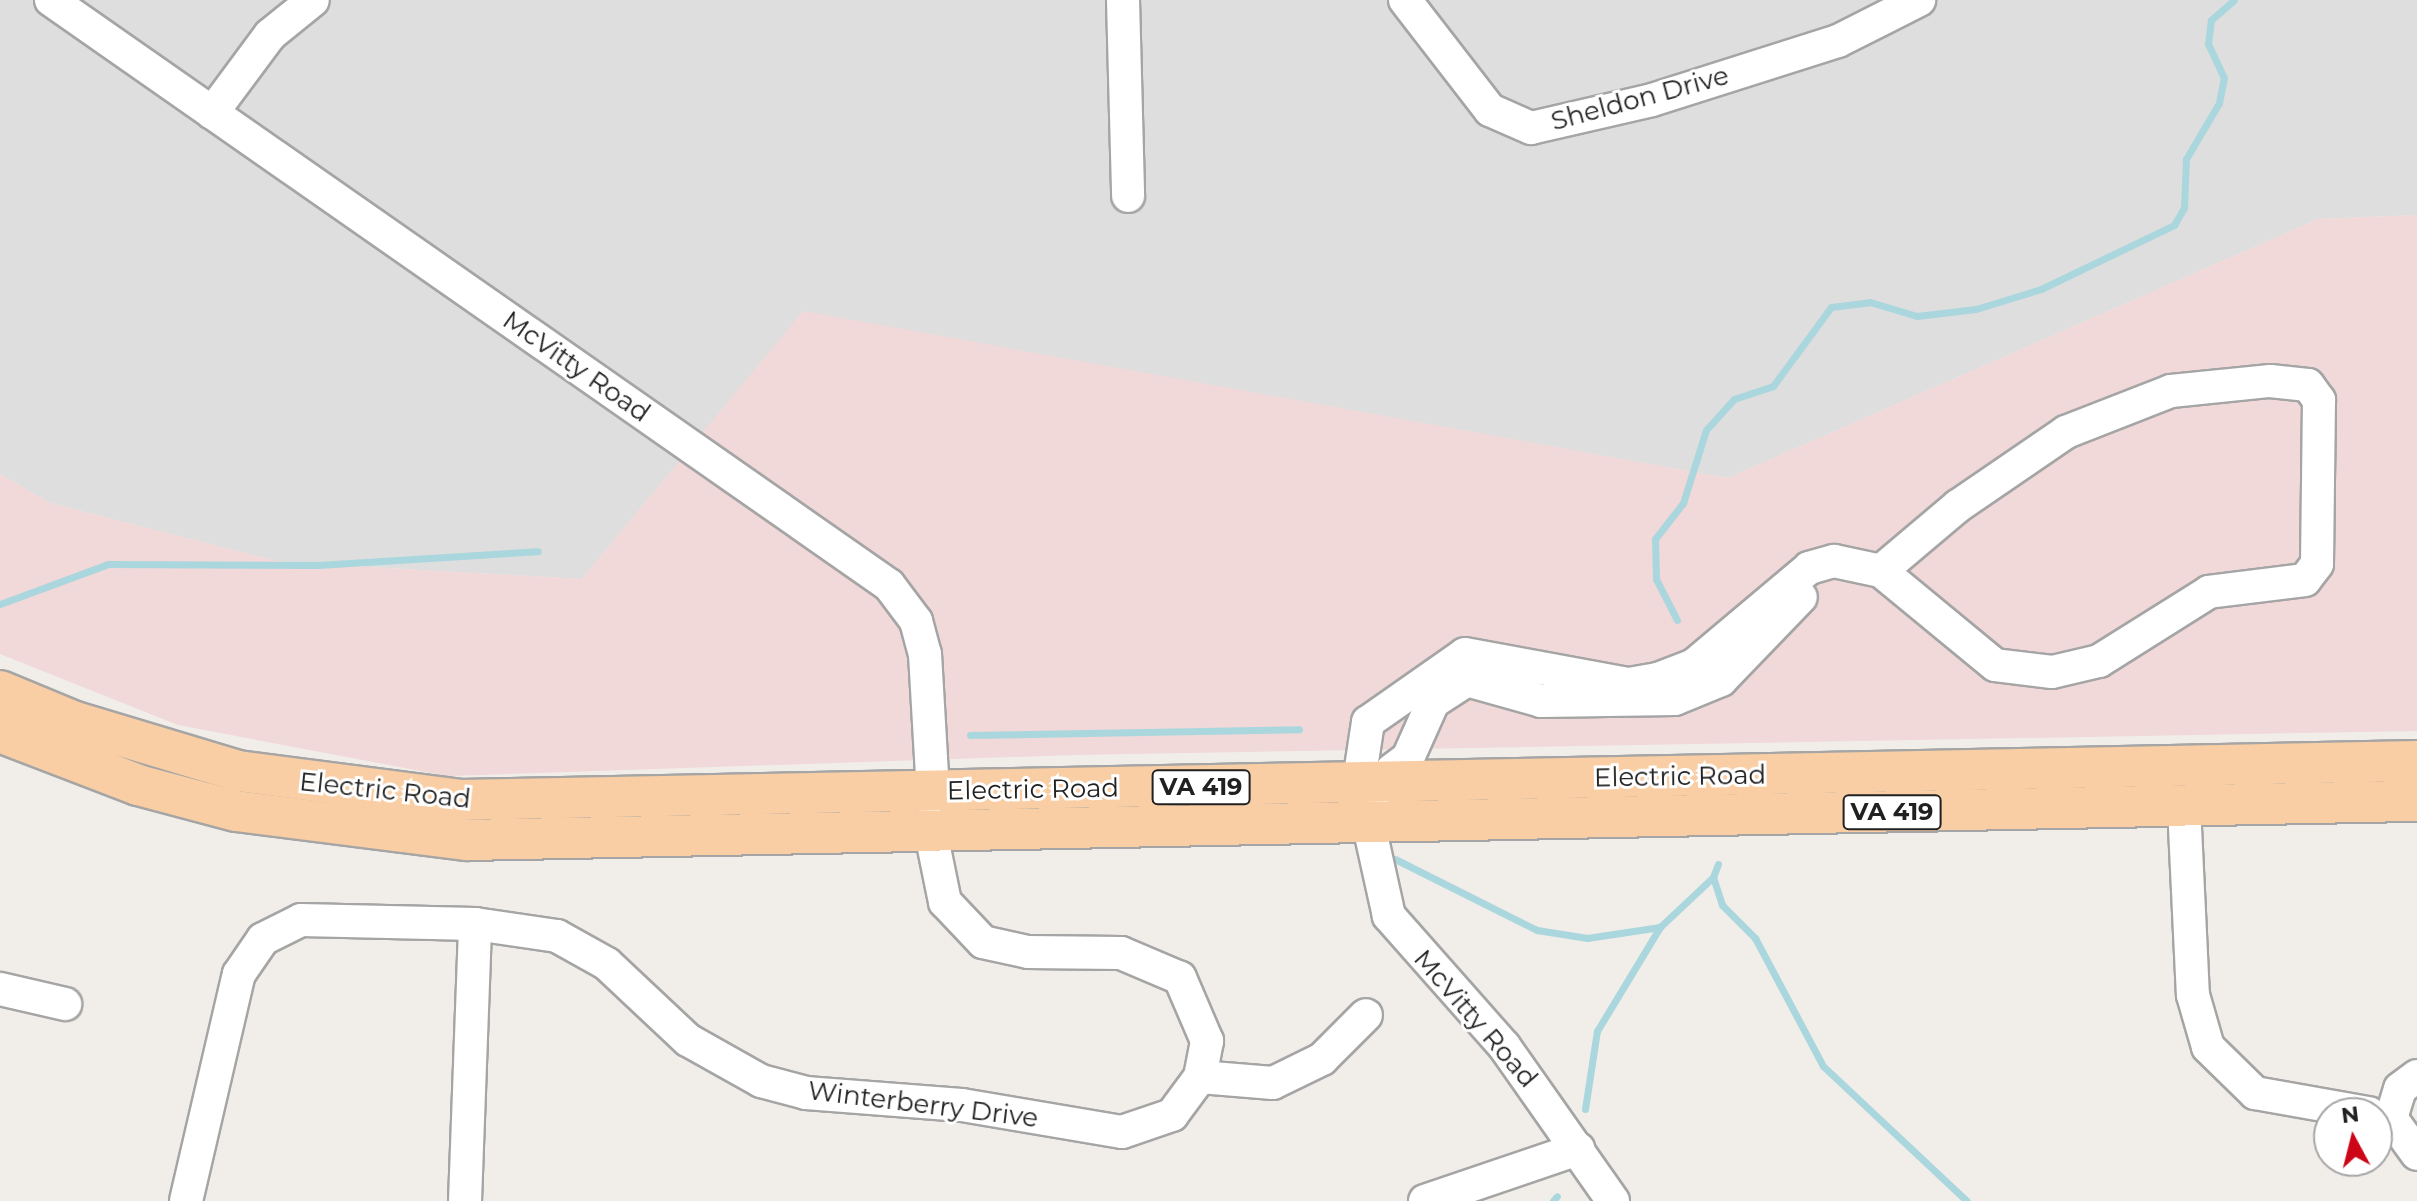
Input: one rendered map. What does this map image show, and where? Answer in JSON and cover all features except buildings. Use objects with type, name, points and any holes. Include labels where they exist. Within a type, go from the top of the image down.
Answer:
[{"type":"main road","name":"Electric Road","points":[[0,691],[75,722],[238,771],[402,797],[580,801],[1373,781],[2417,761]]},
{"type":"main road","name":"Electric Road","points":[[0,732],[138,785],[236,811],[415,837],[931,833],[2417,801]]},
{"type":"street","name":"McVitty Road","points":[[51,0],[889,585],[916,621],[925,654],[936,792],[931,833]]},
{"type":"street","points":[[212,113],[270,35],[313,0]]},
{"type":"street","points":[[1123,0],[1128,196]]},
{"type":"street","name":"Sheldon Drive","points":[[1405,0],[1490,110],[1531,128],[1652,100],[1838,41],[1919,0]]},
{"type":"street","points":[[1368,824],[1373,781],[1368,722],[1465,654],[1629,684],[1658,679],[1694,665],[1809,568],[1834,561],[1881,571],[1995,665],[2052,672],[2099,661],[2209,592],[2296,583],[2313,572],[2319,400],[2308,385],[2270,381],[2171,391],[2116,408],[2007,472],[1881,571],[1862,569],[1802,596],[1721,680],[1675,699],[1541,701],[1467,680],[1433,702],[1408,758],[1373,781]]},
{"type":"street","points":[[2184,806],[2193,995],[2208,1047],[2255,1093],[2313,1103]]},
{"type":"street","name":"McVitty Road","points":[[1368,824],[1389,916],[1504,1046],[1613,1201]]},
{"type":"street","points":[[931,833],[923,864],[927,905],[964,946],[987,944],[1121,953],[1163,965],[1193,995],[1205,1021],[1200,1077],[1251,1086],[1298,1074],[1366,1015]]},
{"type":"street","name":"Winterberry Drive","points":[[186,1201],[235,987],[263,939],[301,920],[475,924],[543,933],[584,948],[688,1040],[761,1081],[806,1093],[977,1106],[1122,1132],[1172,1115],[1200,1077]]},
{"type":"street","points":[[465,1201],[475,924]]},
{"type":"street","points":[[0,989],[65,1004]]},
{"type":"street","points":[[2393,1098],[2417,1076]]},
{"type":"street","points":[[2393,1129],[2417,1154]]},
{"type":"street","points":[[1425,1201],[1578,1149]]},
{"type":"shaded area","points":[[0,0],[2417,0],[2417,215],[2318,219],[1728,478],[803,312],[582,579],[280,562],[50,503],[0,474]]},
{"type":"shaded area","points":[[2417,215],[2417,731],[1073,755],[447,776],[178,725],[0,654],[0,474],[50,503],[280,562],[582,579],[803,311],[1728,478],[2318,219]]},
{"type":"waterway","points":[[1677,620],[1656,579],[1655,539],[1683,503],[1706,430],[1734,399],[1773,386],[1831,307],[1870,302],[1917,316],[1976,309],[2041,289],[2174,225],[2184,208],[2186,159],[2219,103],[2224,78],[2208,44],[2211,20],[2234,0]]},
{"type":"waterway","points":[[0,604],[108,564],[318,565],[538,551]]},
{"type":"waterway","points":[[970,735],[1299,729]]},
{"type":"waterway","points":[[1395,859],[1537,930],[1587,938],[1660,927]]},
{"type":"waterway","points":[[1718,864],[1713,877],[1722,905],[1755,938],[1823,1066],[1967,1201]]},
{"type":"waterway","points":[[1585,1109],[1597,1031],[1660,927],[1713,877]]},
{"type":"waterway","points":[[1553,1201],[1557,1196]]}]
